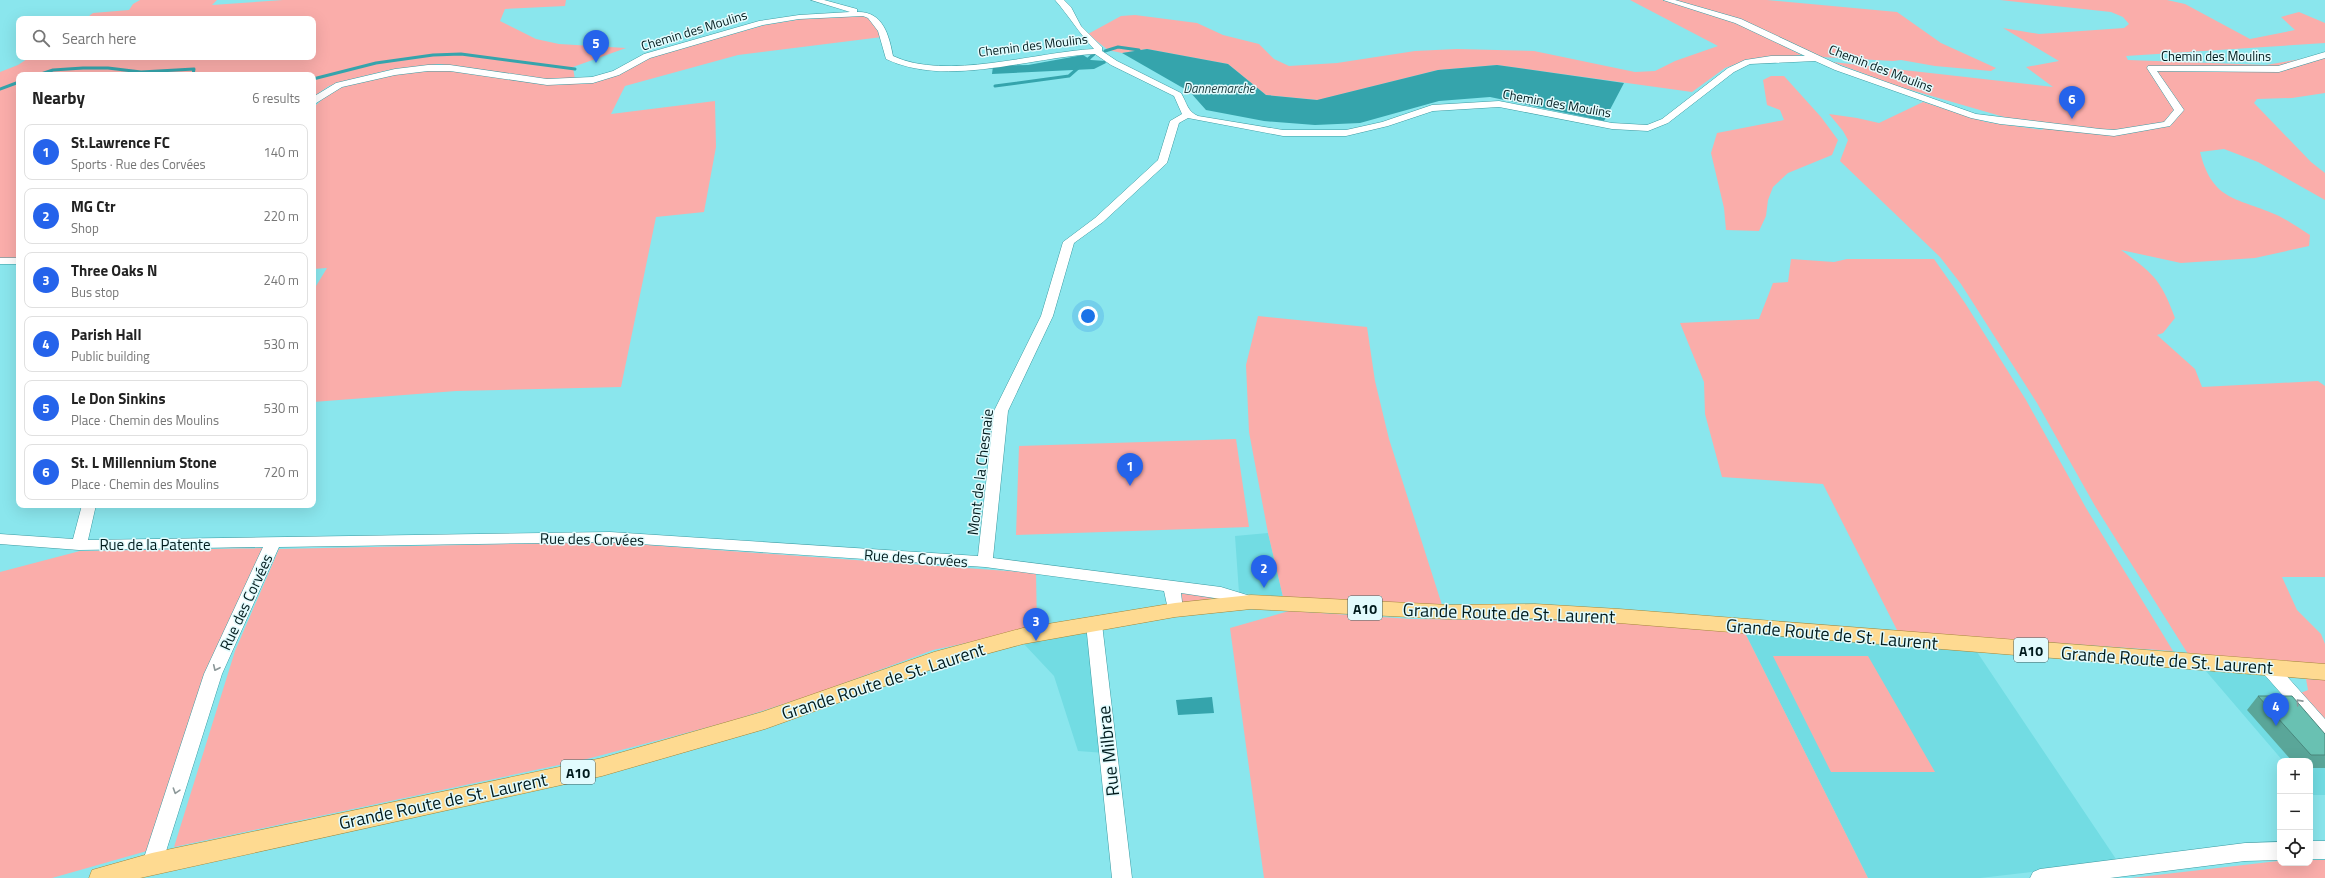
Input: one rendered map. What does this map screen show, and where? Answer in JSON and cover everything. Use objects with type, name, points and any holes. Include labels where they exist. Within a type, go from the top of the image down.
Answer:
[{"type":"main road","name":"Grande Route de St. Laurent","points":[[101,878],[152,864],[602,767],[765,720],[934,660],[1023,636],[1175,610],[1251,602],[1449,612],[1535,611],[1619,616],[2325,672]]},
{"type":"street","points":[[815,0],[864,14]]},
{"type":"street","points":[[1059,0],[1067,7],[1078,27],[1099,49],[1097,51]]},
{"type":"street","points":[[1667,0],[1738,21],[1818,58]]},
{"type":"street","name":"Chemin des Moulins","points":[[316,99],[322,94],[339,86],[389,73],[428,68],[450,68],[547,82],[593,80],[616,73],[647,56],[762,24],[799,17],[864,14],[871,16],[879,24],[886,38],[888,57],[896,63],[921,68],[965,66],[1097,51],[1114,63],[1178,95],[1183,110],[1187,115],[1196,118],[1283,133],[1346,133],[1385,124],[1432,108],[1499,104],[1521,107],[1612,126],[1648,128],[1665,121],[1731,70],[1748,62],[1771,59],[1818,58],[1889,87],[1974,116],[2000,121],[2114,132],[2168,124],[2179,110],[2151,68],[2279,69],[2325,55]]},
{"type":"street","name":"Mont de la Chesnaie","points":[[985,562],[1001,411],[1047,316],[1069,242],[1099,220],[1163,161],[1175,121],[1187,115]]},
{"type":"street","points":[[0,261],[16,261]]},
{"type":"street","name":"Rue de la Patente","points":[[88,508],[79,545],[273,543]]},
{"type":"street","name":"Rue des Corvées","points":[[152,864],[213,674],[273,543],[610,537],[985,562],[1221,593],[1251,602]]},
{"type":"street","points":[[0,539],[79,545]]},
{"type":"street","points":[[1172,587],[1175,610]]},
{"type":"street","name":"Rue Milbrae","points":[[1094,624],[1122,878]]},
{"type":"street","points":[[2269,668],[2325,731]]},
{"type":"street","points":[[2313,850],[2325,850]]},
{"type":"street","points":[[2040,878],[2244,852],[2277,851]]},
{"type":"shaded area","points":[[140,0],[217,0],[212,5],[283,0],[566,0],[565,6],[505,9],[500,21],[536,39],[559,44],[626,48],[573,67],[575,80],[552,80],[439,64],[389,70],[356,78],[329,86],[316,95],[316,72],[16,72],[16,259],[0,258],[0,72],[18,65],[26,60],[316,60],[316,16],[89,16],[93,13],[129,10],[133,4]]},
{"type":"shaded area","points":[[1630,0],[1664,0],[1735,22],[1802,55],[1744,61],[1725,68],[1692,92],[1497,65],[1438,70],[1318,100],[1266,95],[1228,64],[1147,49],[1122,53],[1108,50],[1088,34],[1121,16],[1135,15],[1197,23],[1223,35],[1259,44],[1274,59],[1289,66],[1337,63],[1415,51],[1457,49],[1534,51],[1635,72],[1655,71],[1675,61],[1718,46]]},
{"type":"shaded area","points":[[1670,0],[1767,0],[1897,12],[1941,43],[1996,68],[1991,71],[1935,66],[1901,60],[1893,61],[1821,57],[1739,21]]},
{"type":"shaded area","points":[[2000,0],[2167,0],[2185,4],[2250,39],[2295,30],[2281,17],[2299,12],[2325,23],[2325,43],[2126,56],[2128,60],[2266,65],[2325,55],[2325,93],[2292,98],[2257,99],[2254,103],[2311,162],[2325,173],[2325,200],[2258,162],[2224,149],[2200,152],[2205,169],[2212,181],[2220,190],[2239,201],[2279,216],[2291,223],[2310,235],[2309,246],[2255,258],[2181,263],[2121,250],[2149,272],[2160,286],[2175,318],[2163,333],[2157,335],[2195,369],[2202,387],[2318,381],[2325,386],[2325,577],[2282,577],[2297,610],[2321,634],[2325,644],[2325,665],[2188,654],[2095,506],[2037,403],[1961,284],[1940,257],[1840,161],[1848,140],[1843,131],[1829,114],[1879,123],[1923,102],[1986,122],[2043,130],[2038,122],[2011,119],[1897,86],[1833,62],[2053,87],[2026,67],[2059,61],[2003,28],[2039,34],[2124,28],[2129,24],[2123,17],[2111,12]]},
{"type":"shaded area","points":[[862,16],[866,17],[875,24],[882,37],[738,55],[625,86],[611,114],[715,101],[716,147],[704,212],[656,217],[621,387],[456,391],[316,402],[316,286],[327,268],[316,269],[316,105],[330,92],[348,85],[396,73],[445,70],[586,83],[657,55],[765,25],[802,19]]},
{"type":"shaded area","points":[[1771,76],[1784,76],[1821,117],[1838,140],[1832,155],[1788,173],[1773,187],[1768,200],[1766,216],[1759,231],[1726,230],[1724,208],[1711,153],[1717,133],[1784,120],[1780,110],[1767,105],[1763,80]]},
{"type":"shaded area","points":[[1791,259],[1834,262],[1847,259],[1934,259],[1965,303],[2026,400],[2086,508],[2173,651],[1898,632],[1823,484],[1722,477],[1705,414],[1704,382],[1680,323],[1759,319],[1773,283],[1788,282]]},
{"type":"shaded area","points":[[1258,316],[1367,327],[1375,381],[1389,439],[1442,605],[1364,603],[1283,597],[1268,533],[1249,432],[1246,365]]},
{"type":"shaded area","points":[[1236,439],[1249,527],[1016,535],[1019,446]]},
{"type":"shaded area","points":[[1268,533],[1283,597],[1239,593],[1235,536]]},
{"type":"shaded area","points":[[605,542],[1036,573],[1037,628],[933,650],[820,692],[731,721],[587,759],[174,847],[235,651],[279,549]]},
{"type":"shaded area","points":[[264,548],[147,851],[52,878],[0,878],[0,572],[80,551]]},
{"type":"shaded area","points":[[1179,592],[1209,596],[1212,599],[1180,603]]},
{"type":"shaded area","points":[[1289,611],[1412,619],[1599,621],[1745,633],[1868,878],[1264,878],[1230,628]]},
{"type":"shaded area","points":[[1088,631],[1105,753],[1078,751],[1054,676],[1023,643]]},
{"type":"shaded area","points":[[1745,633],[1977,652],[2118,862],[1980,878],[1868,878]]},
{"type":"shaded area","points":[[1773,656],[1868,656],[1935,772],[1831,772]]},
{"type":"shaded area","points":[[2205,670],[2257,673],[2274,681],[2325,738],[2325,795],[2313,795],[2313,758],[2280,758]]},
{"type":"shaded area","points":[[2306,679],[2325,680],[2325,724],[2298,694],[2308,690]]},
{"type":"shaded area","points":[[2313,860],[2325,860],[2325,878],[2131,878],[2277,861],[2277,866],[2313,866]]},
{"type":"water","name":"Dannemarche","points":[[1147,49],[1228,64],[1266,95],[1317,100],[1438,70],[1497,65],[1624,83],[1604,121],[1490,97],[1439,101],[1360,123],[1315,125],[1264,121],[1206,110],[1190,92],[1122,53]]},
{"type":"water","points":[[1083,55],[1091,60],[1105,61],[1106,63],[1094,69],[992,74],[993,66],[1028,65]]},
{"type":"water","points":[[1212,697],[1214,713],[1178,715],[1176,700]]},
{"type":"building","points":[[2258,696],[2292,696],[2325,734],[2325,755],[2311,755]]},
{"type":"waterway","points":[[1105,51],[1118,47],[1139,50]]},
{"type":"waterway","points":[[316,78],[376,63],[433,55],[461,54],[575,69]]},
{"type":"waterway","points":[[995,86],[1069,76],[1094,54]]},
{"type":"waterway","points":[[47,72],[53,70],[83,68],[108,68],[141,72]]},
{"type":"waterway","points":[[141,72],[194,69],[194,72]]},
{"type":"waterway","points":[[0,89],[16,83]]},
{"type":"place","name":"Le Don Sinkins","points":[[596,63]]},
{"type":"place","name":"St. L Millennium Stone","points":[[2072,119]]},
{"type":"place","name":"St.Lawrence FC","points":[[1130,486]]},
{"type":"place","name":"MG Ctr","points":[[1264,588]]},
{"type":"place","name":"Three Oaks N","points":[[1036,641]]},
{"type":"place","name":"Parish Hall","points":[[2276,726]]}]
